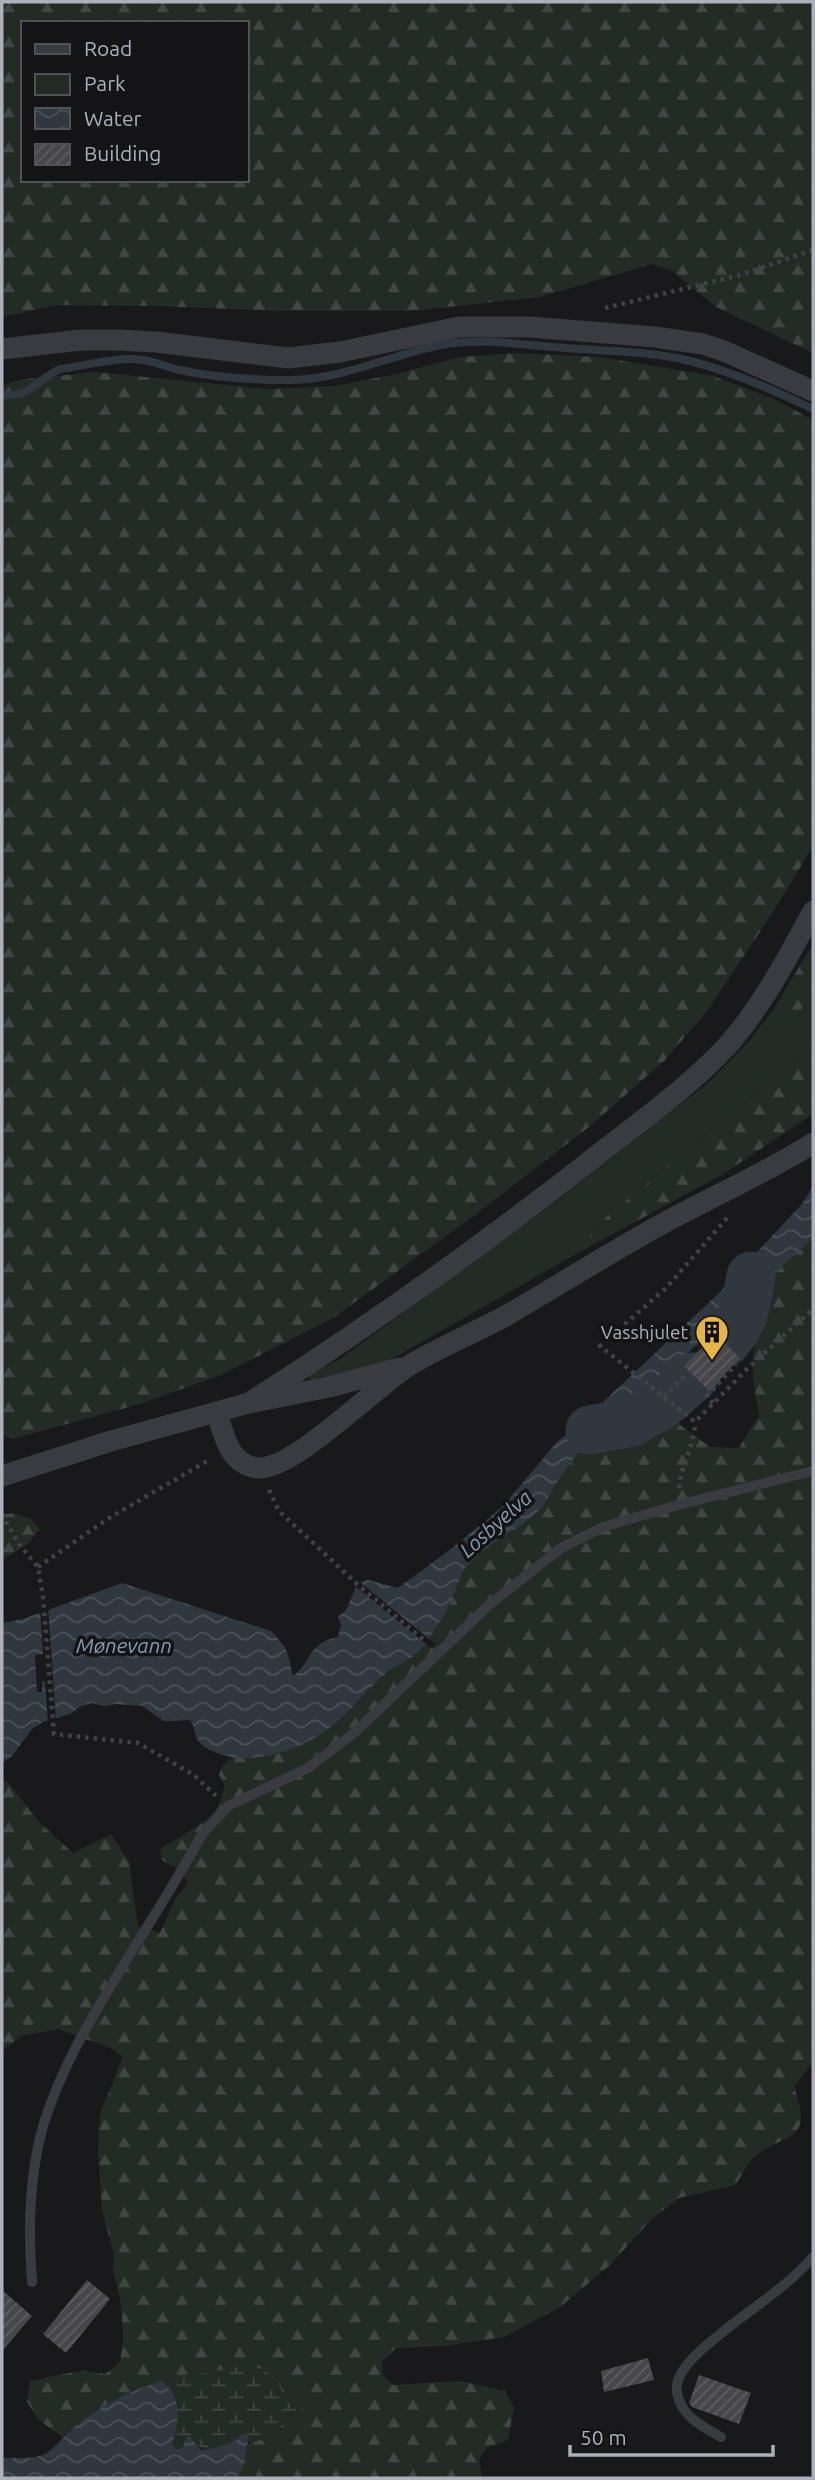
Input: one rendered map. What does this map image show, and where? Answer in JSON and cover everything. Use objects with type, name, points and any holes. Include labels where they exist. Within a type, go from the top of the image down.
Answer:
[{"type":"street","points":[[2,349],[81,340],[118,340],[288,358],[340,352],[459,327],[530,327],[656,337],[703,344],[813,391]]},
{"type":"street","points":[[249,1403],[325,1355],[405,1299],[679,1091],[729,1044],[750,1016],[766,994],[813,911]]},
{"type":"street","points":[[217,1413],[228,1449],[243,1463],[257,1468],[274,1466],[307,1445],[409,1366],[506,1315],[640,1236],[813,1143]]},
{"type":"street","points":[[2,1476],[111,1441],[249,1403],[329,1387],[409,1366]]},
{"type":"lane","points":[[32,2282],[29,2245],[33,2185],[43,2125],[57,2089],[90,2021],[203,1833],[228,1806],[308,1768],[332,1751],[379,1711],[489,1605],[561,1548],[603,1527],[813,1471]]},
{"type":"lane","points":[[721,2437],[693,2421],[682,2406],[677,2393],[677,2383],[703,2348],[780,2288],[813,2257]]},
{"type":"path","points":[[596,310],[740,275],[813,250]]},
{"type":"path","points":[[678,1505],[680,1474],[695,1430],[693,1420],[600,1346],[667,1287],[696,1256],[734,1209],[748,1178]]},
{"type":"path","points":[[693,1420],[707,1410],[813,1309]]},
{"type":"path","points":[[713,1403],[707,1396],[736,1364]]},
{"type":"path","points":[[664,1397],[688,1372]]},
{"type":"path","points":[[38,1567],[109,1518],[228,1449]]},
{"type":"path","points":[[257,1468],[279,1510],[357,1584],[422,1638]]},
{"type":"path","points":[[2,1514],[18,1543],[38,1567],[43,1597],[54,1734],[138,1743],[194,1775],[228,1806]]},
{"type":"green space","points":[[2,2],[813,2],[813,353],[716,307],[672,271],[652,264],[540,297],[412,311],[281,311],[57,305],[2,317]]},
{"type":"green space","points":[[515,353],[599,357],[713,376],[774,399],[813,420],[813,846],[708,1010],[664,1061],[590,1126],[475,1215],[333,1318],[221,1375],[143,1403],[13,1439],[2,1435],[2,386],[19,380],[95,372],[267,389],[334,386],[392,375],[460,357]]},
{"type":"green space","points":[[813,944],[813,995],[795,1017],[783,1017],[773,1010]]},
{"type":"green space","points":[[813,995],[813,1046],[605,1218],[576,1254],[371,1371],[318,1382],[308,1378],[313,1372],[340,1359],[559,1199],[709,1082],[749,1041],[773,1010],[783,1017]]},
{"type":"green space","points":[[813,1046],[813,1114],[723,1174],[576,1254],[605,1218]]},
{"type":"green space","points":[[813,1237],[813,2062],[794,2087],[801,2119],[799,2128],[794,2134],[753,2158],[735,2185],[679,2198],[652,2219],[609,2266],[560,2307],[504,2337],[445,2346],[396,2348],[382,2362],[383,2375],[393,2385],[460,2381],[505,2391],[514,2408],[508,2440],[487,2448],[479,2459],[482,2478],[237,2478],[249,2443],[267,2438],[284,2398],[262,2369],[255,2368],[218,2371],[144,2388],[112,2402],[62,2437],[39,2420],[27,2402],[30,2381],[84,2370],[105,2374],[120,2362],[123,2339],[121,2303],[113,2270],[114,2255],[102,2210],[98,2149],[100,2114],[123,2057],[110,2048],[58,2029],[21,2036],[2,2051],[2,1779],[38,1821],[73,1853],[111,1834],[129,1862],[138,1926],[160,1933],[176,1898],[188,1883],[180,1870],[163,1861],[160,1850],[200,1825],[218,1807],[225,1785],[219,1775],[222,1766],[233,1757],[273,1752],[315,1737],[338,1722],[393,1669],[426,1644],[432,1648],[436,1644],[429,1639],[447,1610],[464,1569],[483,1551],[544,1505],[576,1456],[662,1379],[672,1388],[679,1424],[710,1447],[739,1448],[759,1415],[753,1365],[758,1316],[756,1291]]},
{"type":"green space","points":[[13,1513],[31,1519],[40,1529],[28,1544],[2,1560],[2,1515]]},
{"type":"green space","points":[[244,2366],[270,2374],[278,2383],[284,2398],[302,2399],[302,2409],[267,2438],[249,2443],[249,2437],[241,2435],[237,2440],[206,2449],[187,2437],[182,2448],[176,2449],[172,2445],[174,2437],[162,2381]]},
{"type":"water","points":[[813,1186],[813,1238],[576,1456],[544,1505],[531,1518],[483,1551],[464,1569],[447,1610],[429,1639],[360,1582],[368,1580],[398,1588],[502,1507],[557,1442],[718,1294],[802,1204]]},
{"type":"water","name":"Mønevann","points":[[122,1583],[271,1631],[285,1648],[293,1676],[315,1648],[338,1637],[341,1625],[338,1617],[346,1610],[356,1587],[426,1644],[381,1678],[328,1729],[305,1743],[280,1753],[254,1758],[225,1756],[201,1744],[190,1720],[164,1721],[142,1706],[104,1706],[92,1703],[32,1729],[12,1756],[2,1763],[2,1623],[23,1619]]},
{"type":"water","points":[[162,2381],[173,2395],[178,2410],[172,2445],[176,2449],[182,2448],[187,2437],[201,2450],[237,2440],[245,2433],[249,2437],[243,2468],[237,2478],[2,2478],[2,2458],[29,2458],[45,2454],[72,2429],[104,2406],[138,2389]]},
{"type":"pier","points":[[48,1607],[56,1722],[48,1724],[45,1681],[42,1681],[42,1692],[37,1692],[35,1655],[43,1654],[40,1609]]},
{"type":"building","name":"Vasshjulet","points":[[715,1334],[740,1358],[709,1391],[684,1366]]},
{"type":"building","points":[[87,2280],[110,2299],[66,2353],[43,2334]]},
{"type":"building","points":[[2,2290],[32,2316],[2,2351]]},
{"type":"building","points":[[648,2358],[654,2380],[604,2392],[601,2371]]},
{"type":"building","points":[[699,2375],[751,2393],[739,2424],[692,2407],[689,2403]]},
{"type":"waterway","points":[[2,394],[11,395],[26,391],[60,369],[125,359],[140,359],[221,377],[291,380],[330,376],[441,345],[482,342],[673,357],[737,376],[813,409]]},
{"type":"waterway","name":"Losbyelva","points":[[726,1342],[741,1319],[751,1276]]},
{"type":"waterway","name":"Losbyelva","points":[[590,1430],[632,1422],[663,1404],[694,1377]]},
{"type":"place","name":"Vasshjulet","points":[[712,1362]]}]
